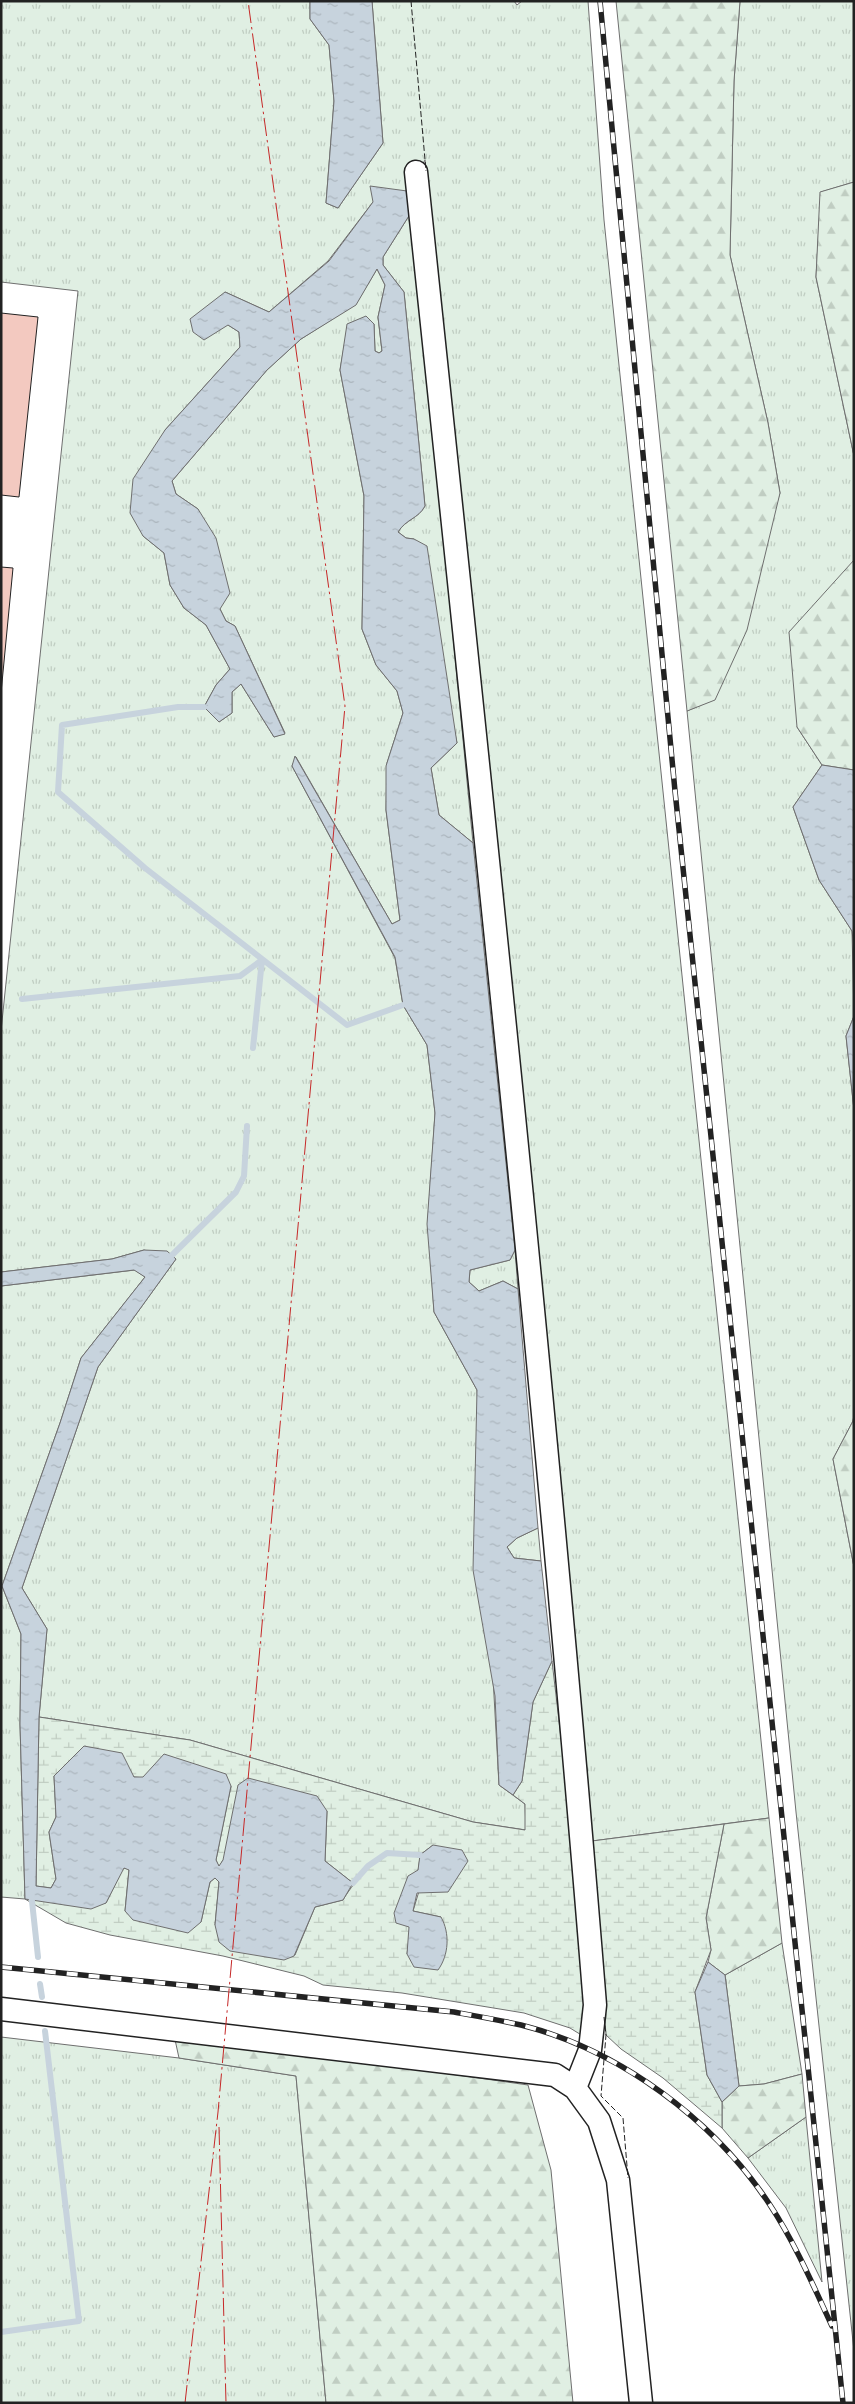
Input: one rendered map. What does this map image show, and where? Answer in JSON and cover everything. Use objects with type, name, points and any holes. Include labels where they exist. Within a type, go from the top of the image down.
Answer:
[{"type":"lane","points":[[416,172],[518,1160],[571,1709],[595,2005],[590,2050],[575,2088]]},
{"type":"lane","points":[[1,2009],[555,2075],[575,2088],[600,2121],[618,2180],[641,2403]]},
{"type":"green space","points":[[1,1],[310,1],[310,19],[329,45],[334,101],[326,203],[338,208],[383,143],[372,1],[514,1],[517,5],[522,1],[588,1],[604,220],[769,1818],[592,1841],[587,1770],[425,160],[407,191],[373,202],[328,261],[269,312],[225,292],[228,325],[239,332],[240,347],[165,430],[143,536],[164,553],[170,585],[184,608],[206,625],[230,669],[216,685],[204,707],[219,722],[232,713],[232,692],[241,684],[274,737],[285,733],[235,626],[226,621],[220,609],[198,509],[176,494],[172,481],[267,370],[301,339],[356,304],[377,269],[385,285],[378,317],[382,351],[379,353],[375,351],[374,324],[366,317],[348,324],[340,370],[364,496],[362,629],[376,665],[397,691],[403,713],[387,763],[386,810],[400,920],[392,924],[296,757],[292,766],[395,958],[403,1005],[427,1045],[435,1113],[428,1220],[434,1312],[477,1390],[499,1785],[525,1804],[526,1830],[473,1822],[190,1740],[39,1717],[47,1629],[22,1588],[98,1367],[176,1259],[144,1250],[112,1259],[1,1272],[1,1031],[78,291],[1,282]]},
{"type":"green space","points":[[616,1],[740,1],[734,81],[730,255],[768,423],[780,493],[747,630],[715,700],[687,711]]},
{"type":"green space","points":[[740,1],[854,1],[854,182],[821,192],[816,277],[854,456],[854,560],[797,727],[822,765],[793,807],[819,880],[852,931],[854,1016],[846,1036],[854,1110],[854,1415],[853,1421],[833,1459],[854,1567],[854,2351],[796,1812],[687,711],[715,699],[780,493],[768,423],[730,255],[734,81]]},
{"type":"green space","points":[[854,182],[854,456],[816,277],[820,192]]},
{"type":"green space","points":[[412,211],[473,843],[439,815],[431,768],[457,743],[414,539],[406,538],[398,532],[405,524],[419,514],[425,506],[404,292],[383,265],[383,257]]},
{"type":"green space","points":[[854,560],[854,770],[822,765],[797,727],[789,632]]},
{"type":"green space","points":[[515,1250],[518,1289],[503,1281],[479,1291],[469,1282],[470,1270],[510,1260]]},
{"type":"green space","points":[[135,1270],[145,1277],[81,1358],[2,1586],[21,1634],[20,1724],[25,1899],[1,1897],[1,1286]]},
{"type":"green space","points":[[854,1415],[854,1567],[833,1459],[853,1421]]},
{"type":"green space","points":[[538,1528],[541,1561],[514,1558],[507,1547],[517,1538]]},
{"type":"green space","points":[[552,1661],[572,1833],[585,2002],[583,2036],[570,2028],[524,2013],[402,1993],[323,1985],[304,1976],[223,1956],[110,1935],[66,1923],[25,1899],[106,1903],[123,1868],[129,1869],[125,1911],[201,1922],[210,1882],[215,1878],[219,1882],[215,1925],[295,1955],[315,1907],[343,1900],[351,1888],[375,1862],[391,1854],[404,1854],[387,1853],[368,1866],[353,1883],[325,1861],[327,1811],[223,1860],[219,1867],[216,1860],[231,1786],[134,1777],[85,1746],[54,1776],[56,1817],[49,1832],[56,1879],[51,1888],[36,1886],[39,1717],[190,1740],[473,1822],[525,1830],[525,1804],[513,1795],[522,1781],[533,1702]],"holes":[[[433,1845],[413,1911],[441,1917],[407,1954],[420,1857],[404,1854],[420,1855]]]},
{"type":"green space","points":[[769,1818],[782,1943],[725,1975],[708,1962],[711,1950],[706,1918],[724,1824]]},
{"type":"green space","points":[[724,1824],[706,1918],[711,1950],[695,1992],[707,2075],[722,2102],[722,2128],[663,2078],[621,2049],[606,2035],[592,1841]]},
{"type":"green space","points":[[782,1943],[802,2074],[764,2084],[739,2086],[725,1975]]},
{"type":"green space","points":[[174,2035],[528,2085],[551,2170],[573,2403],[326,2403],[296,2076],[179,2058]]},
{"type":"green space","points":[[1,2037],[179,2058],[296,2076],[326,2403],[1,2403]]},
{"type":"green space","points":[[802,2074],[806,2117],[748,2158],[722,2128],[722,2102],[739,2086],[764,2084]]},
{"type":"green space","points":[[806,2117],[822,2282],[786,2208],[748,2158]]},
{"type":"water","points":[[310,1],[372,1],[383,143],[338,208],[326,203],[334,101],[329,45],[310,19]]},
{"type":"water","points":[[370,186],[407,191],[412,211],[383,257],[383,265],[404,292],[425,506],[419,514],[405,524],[398,532],[406,538],[414,539],[427,546],[457,743],[431,768],[439,815],[473,843],[515,1250],[510,1260],[470,1270],[469,1282],[479,1291],[503,1281],[518,1289],[538,1528],[517,1538],[507,1547],[514,1558],[541,1561],[552,1661],[533,1702],[522,1781],[513,1795],[499,1785],[495,1696],[473,1570],[477,1390],[434,1312],[427,1224],[435,1113],[427,1045],[403,1005],[395,957],[292,766],[295,756],[392,924],[400,920],[386,810],[386,766],[403,713],[397,691],[376,665],[362,629],[364,496],[340,370],[347,324],[366,316],[374,324],[375,351],[379,353],[382,351],[378,317],[385,285],[377,269],[356,305],[301,339],[267,370],[172,481],[176,494],[198,509],[216,538],[230,593],[220,609],[226,621],[235,626],[285,734],[274,737],[241,684],[232,692],[232,713],[219,722],[204,707],[216,685],[230,669],[206,625],[184,608],[170,585],[164,553],[143,536],[130,513],[133,479],[165,430],[240,347],[239,332],[228,325],[204,340],[193,332],[190,319],[225,292],[269,312],[329,261],[373,202]]},
{"type":"water","points":[[822,765],[854,770],[854,948],[852,931],[819,880],[793,807]]},
{"type":"water","points":[[854,1016],[854,1110],[846,1036]]},
{"type":"water","points":[[144,1250],[167,1251],[176,1259],[98,1367],[22,1588],[47,1629],[39,1717],[36,1886],[51,1888],[56,1879],[49,1832],[56,1817],[54,1776],[84,1746],[122,1753],[134,1777],[143,1777],[164,1754],[226,1774],[231,1786],[216,1860],[219,1866],[223,1860],[238,1785],[248,1778],[317,1796],[327,1811],[325,1861],[353,1883],[343,1900],[315,1907],[294,1956],[284,1960],[230,1951],[219,1942],[215,1925],[219,1882],[215,1878],[210,1882],[201,1922],[188,1933],[133,1920],[125,1911],[129,1870],[124,1868],[106,1903],[91,1909],[25,1899],[20,1724],[21,1634],[2,1586],[81,1358],[145,1277],[134,1270],[1,1286],[1,1272],[112,1259]]},
{"type":"water","points":[[433,1845],[462,1850],[468,1861],[448,1892],[417,1893],[413,1911],[441,1917],[446,1930],[446,1951],[438,1970],[414,1967],[407,1954],[409,1927],[396,1923],[394,1913],[408,1876],[418,1870],[420,1855]]},
{"type":"water","points":[[708,1962],[725,1975],[739,2086],[722,2102],[707,2075],[695,1992]]},
{"type":"building","points":[[1,313],[38,317],[19,497],[1,495]]},
{"type":"building","points":[[1,567],[13,568],[1,693]]},
{"type":"waterway","points":[[204,707],[178,707],[62,725],[58,792],[145,868],[347,1025],[403,1005]]},
{"type":"waterway","points":[[22,999],[240,976],[262,960],[253,1048]]},
{"type":"waterway","points":[[166,1261],[236,1192],[244,1176],[247,1126]]},
{"type":"waterway","points":[[353,1883],[368,1866],[387,1853],[420,1855]]},
{"type":"waterway","points":[[31,1892],[38,1957]]},
{"type":"waterway","points":[[40,1984],[42,1997]]},
{"type":"waterway","points":[[1,2332],[79,2321],[45,2031]]},
{"type":"railway","points":[[600,1],[675,791],[843,2403]]},
{"type":"railway","points":[[1,1967],[454,2012],[521,2025],[558,2036],[594,2052],[662,2092],[693,2117],[721,2145],[747,2174],[788,2234],[832,2326]]},
{"type":"fence","points":[[411,1],[426,171]]},
{"type":"fence","points":[[604,2017],[606,2035],[601,2096],[623,2118],[628,2178]]},
{"type":"power","points":[[185,2403],[218,2112],[345,706],[248,1]]},
{"type":"power","points":[[219,2127],[226,2403]]}]
